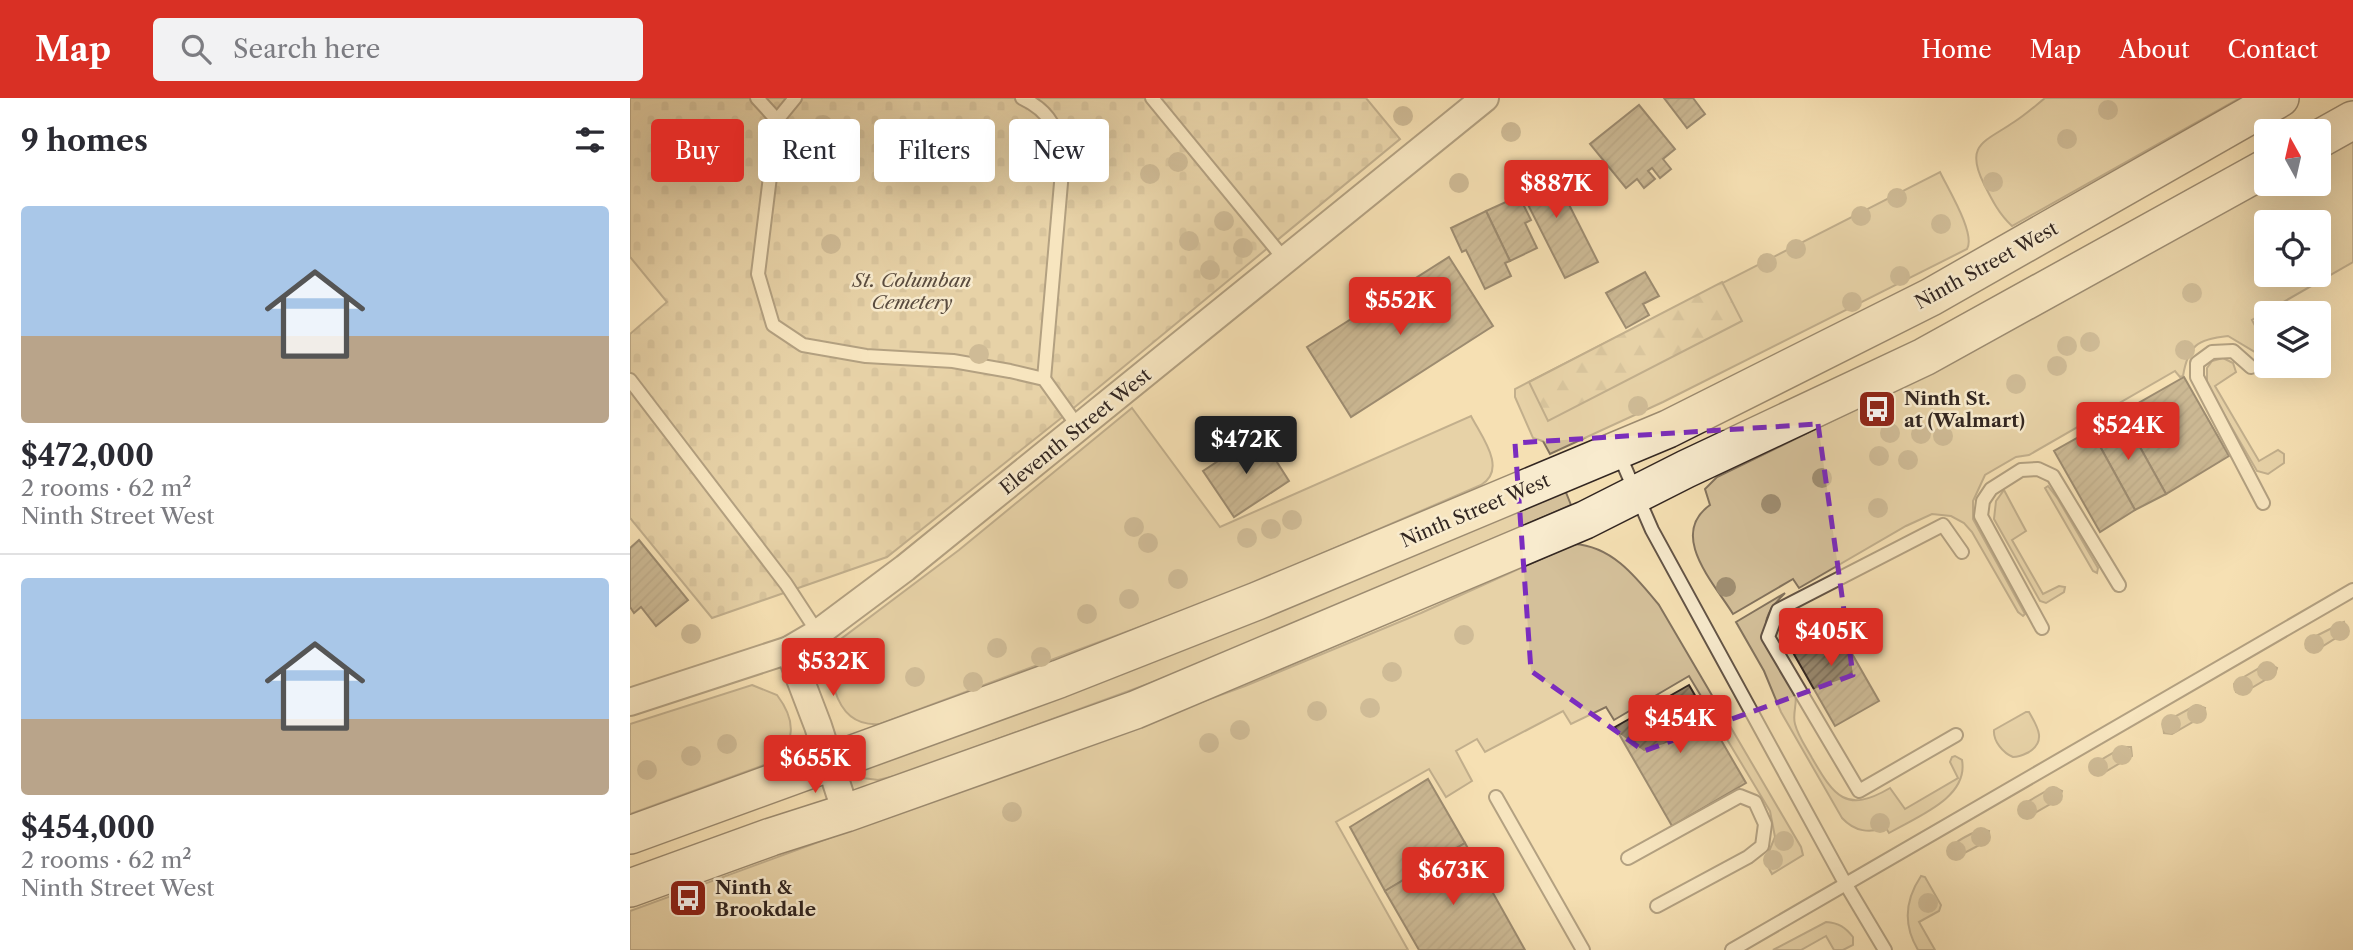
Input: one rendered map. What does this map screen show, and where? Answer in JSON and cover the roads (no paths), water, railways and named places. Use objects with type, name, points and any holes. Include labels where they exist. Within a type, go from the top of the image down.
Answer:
[{"type":"main road","name":"Ninth Street West","points":[[630,835],[1059,679],[1257,601],[1668,429],[1931,297],[2280,98]]},
{"type":"main road","points":[[2331,132],[2353,120]]},
{"type":"main road","points":[[630,888],[771,836],[846,813],[1135,710],[1585,520],[1924,357],[2254,175]]},
{"type":"street","name":"Eleventh Street West","points":[[630,702],[789,650],[818,633],[905,568],[1485,98]]},
{"type":"street","points":[[789,650],[846,813]]},
{"type":"lane","points":[[757,98],[776,119]]},
{"type":"lane","points":[[778,119],[795,98]]},
{"type":"lane","points":[[1022,98],[1045,113],[1057,131],[1063,160],[1044,379]]},
{"type":"lane","points":[[1152,98],[1285,260]]},
{"type":"lane","points":[[769,182],[758,274],[774,325],[803,345],[866,356],[953,361],[1010,370],[1044,379],[1079,428]]},
{"type":"lane","points":[[2251,367],[2233,351],[2212,352],[2197,363],[2197,377],[2263,503]]},
{"type":"lane","points":[[630,380],[786,584],[818,633]]},
{"type":"lane","points":[[1618,450],[1658,542],[1844,883],[1885,950]]},
{"type":"lane","points":[[2042,628],[1981,516],[1983,501],[1991,489],[2021,470],[2038,469],[2053,476],[2119,585]]},
{"type":"lane","points":[[1956,735],[1859,791],[1768,637],[1778,610],[1943,525],[1962,552]]},
{"type":"lane","points":[[1732,950],[2353,590]]},
{"type":"lane","points":[[1628,858],[1740,796],[1755,802],[1765,824],[1762,846],[1748,857],[1657,906]]},
{"type":"lane","points":[[1496,797],[1583,950]]},
{"type":"place","name":"Ninth St. at (Walmart)","points":[[1877,409]]},
{"type":"place","name":"Ninth & Brookdale","points":[[688,898]]},
{"type":"park label","name":"St. Columban Cemetery","points":[[912,291]]}]
